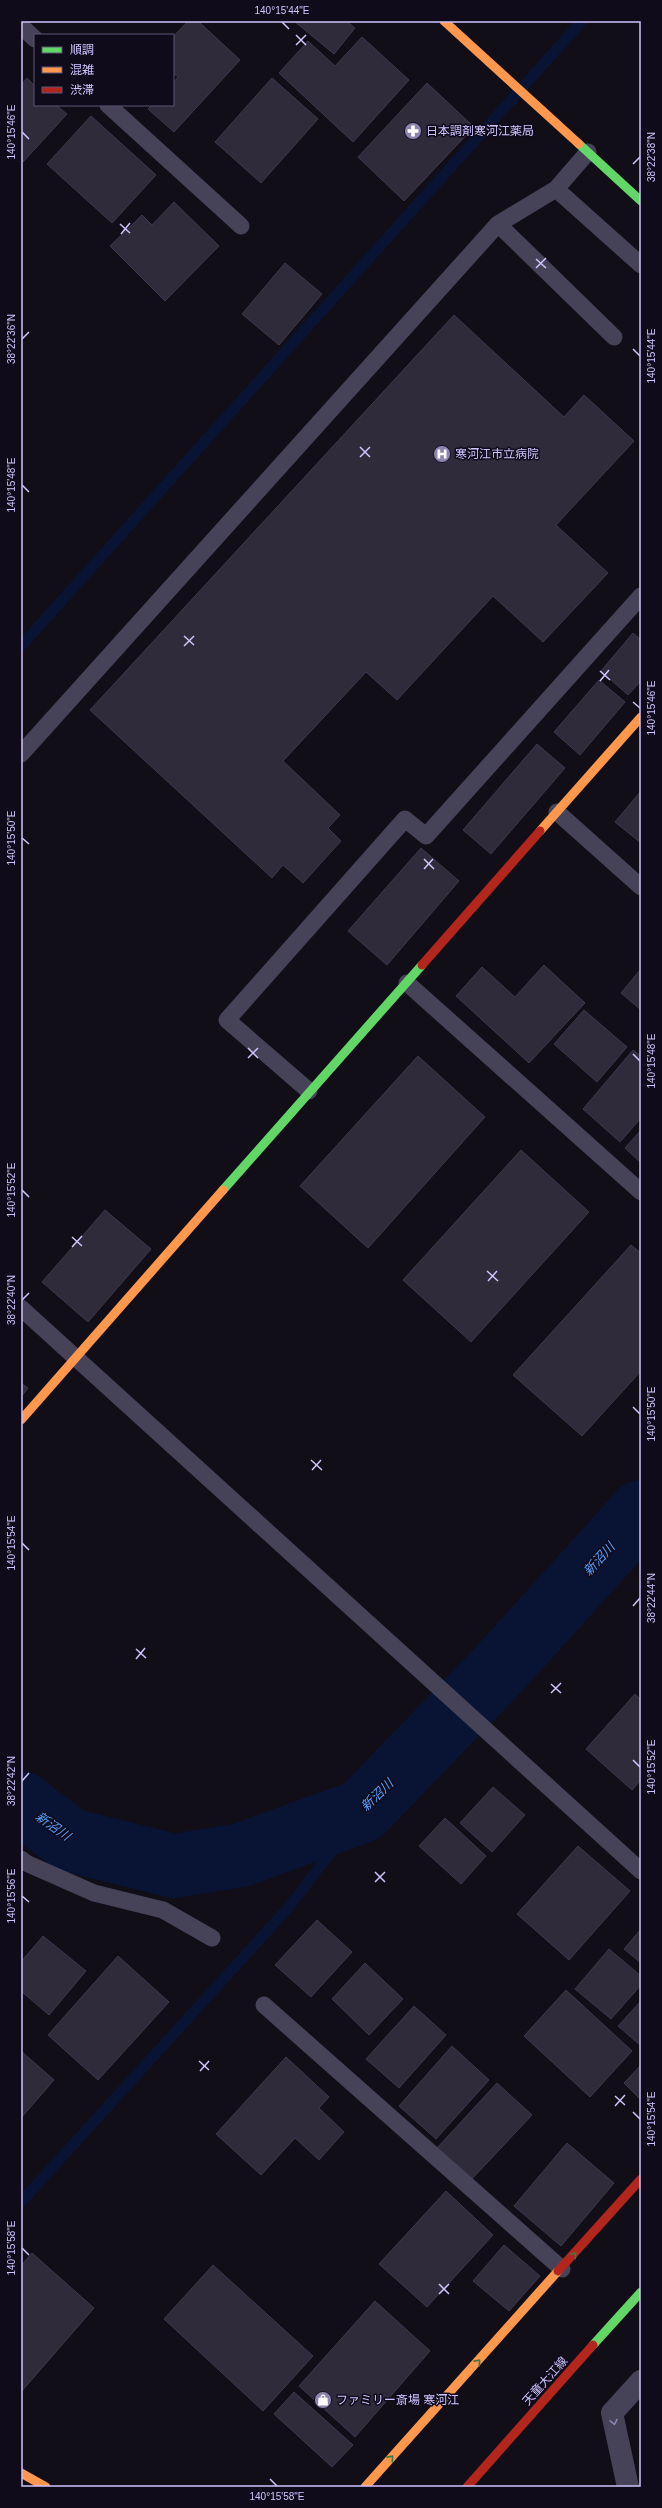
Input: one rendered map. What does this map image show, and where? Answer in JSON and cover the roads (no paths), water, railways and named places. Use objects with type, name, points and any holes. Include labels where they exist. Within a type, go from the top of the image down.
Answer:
[{"type":"street","points":[[444,21],[641,201]]},
{"type":"street","points":[[21,1420],[309,1091],[407,983],[641,717]]},
{"type":"street","points":[[365,2487],[562,2269],[641,2178]]},
{"type":"street","name":"天童大江線","points":[[467,2487],[641,2292]]},
{"type":"street","points":[[628,2487],[612,2413],[641,2381]]},
{"type":"street","points":[[21,2472],[46,2487]]},
{"type":"lane","points":[[21,26],[34,38]]},
{"type":"lane","points":[[109,106],[241,226]]},
{"type":"lane","points":[[21,754],[498,224],[556,189],[588,152]]},
{"type":"lane","points":[[556,189],[641,265]]},
{"type":"lane","points":[[498,224],[614,337]]},
{"type":"lane","points":[[309,1091],[227,1020],[405,819],[426,836],[641,596]]},
{"type":"lane","points":[[557,812],[641,887]]},
{"type":"lane","points":[[407,983],[641,1192]]},
{"type":"lane","points":[[21,1308],[489,1735],[641,1871]]},
{"type":"lane","points":[[21,1858],[26,1863],[94,1893],[163,1910],[212,1938]]},
{"type":"lane","points":[[264,2005],[562,2269]]},
{"type":"waterway","points":[[21,646],[582,21]]},
{"type":"waterway","name":"新沼川","points":[[21,1803],[70,1840],[174,1866],[241,1855],[362,1811],[501,1667],[641,1512]]},
{"type":"waterway","points":[[21,2202],[289,1907],[362,1811]]},
{"type":"place","name":"日本調剤寒河江薬局","points":[[413,131]]},
{"type":"place","name":"寒河江市立病院","points":[[442,454]]},
{"type":"place","name":"ファミリー斎場 寒河江","points":[[323,2400]]}]
